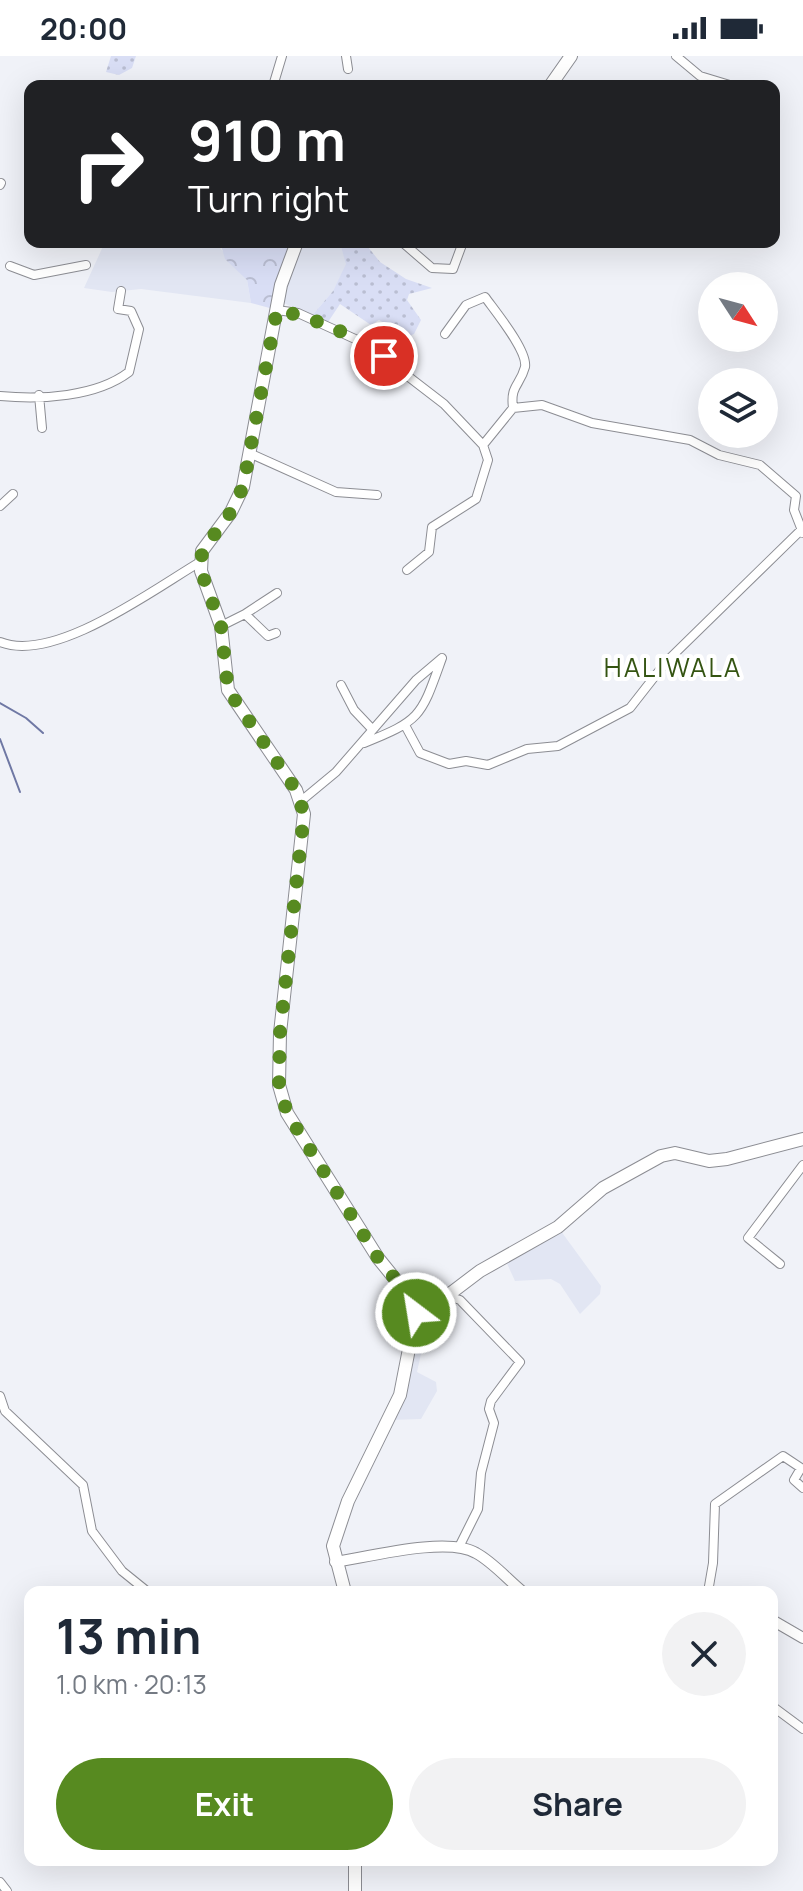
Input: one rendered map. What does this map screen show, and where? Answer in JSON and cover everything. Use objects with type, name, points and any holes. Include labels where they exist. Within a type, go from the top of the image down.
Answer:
[{"type":"main road","points":[[554,80],[571,56]]},
{"type":"main road","points":[[295,248],[281,285],[243,487],[231,512],[208,539],[200,562],[221,626],[228,690],[301,801],[304,831],[278,1065],[282,1098],[298,1134],[413,1305],[414,1329],[400,1395],[333,1546],[343,1586]]},
{"type":"main road","points":[[413,1305],[447,1296],[480,1271],[558,1227],[603,1188],[661,1156],[675,1153],[709,1161],[727,1159],[803,1139]]},
{"type":"main road","points":[[355,1866],[355,1891]]},
{"type":"street","points":[[275,80],[282,56]]},
{"type":"street","points":[[346,56],[348,69]]},
{"type":"street","points":[[676,56],[700,76],[713,80]]},
{"type":"street","points":[[409,248],[432,268],[453,269],[461,248]]},
{"type":"street","points":[[10,266],[21,273],[34,275],[86,265]]},
{"type":"street","points":[[0,396],[70,394],[113,384],[129,372],[139,329],[131,311],[118,309],[121,291]]},
{"type":"street","points":[[445,334],[466,305],[485,297],[523,354],[525,367],[511,392],[513,408]]},
{"type":"street","points":[[277,310],[298,313],[366,344],[444,404],[483,445],[488,460],[476,499],[432,527],[429,552],[407,570]]},
{"type":"street","points":[[39,395],[42,428]]},
{"type":"street","points":[[406,727],[420,753],[449,764],[466,761],[488,765],[527,749],[558,746],[580,737],[630,708],[666,662],[802,532],[794,510],[796,496],[760,465],[719,455],[690,440],[592,423],[542,405],[513,408],[483,445]]},
{"type":"street","points":[[249,453],[336,492],[377,495]]},
{"type":"street","points":[[0,506],[13,494]]},
{"type":"street","points":[[0,642],[25,648],[41,646],[107,617],[200,562]]},
{"type":"street","points":[[221,626],[277,593]]},
{"type":"street","points":[[245,614],[268,636],[276,633]]},
{"type":"street","points":[[301,801],[364,743],[372,729],[416,680],[442,658],[422,707],[406,727],[364,743]]},
{"type":"street","points":[[341,685],[354,710],[372,729]]},
{"type":"street","points":[[780,1264],[748,1238],[803,1165]]},
{"type":"street","points":[[447,1296],[453,1295],[460,1300],[520,1362],[491,1401],[489,1409],[494,1423],[481,1473],[478,1509],[459,1547]]},
{"type":"street","points":[[0,1396],[5,1411],[83,1485],[92,1531],[122,1571],[141,1586]]},
{"type":"street","points":[[709,1586],[715,1504],[783,1456],[801,1468],[794,1480],[803,1488]]},
{"type":"street","points":[[335,1562],[459,1547],[475,1552],[515,1586]]},
{"type":"street","points":[[778,1623],[803,1638]]},
{"type":"street","points":[[778,1710],[803,1729]]},
{"type":"street","points":[[0,1882],[7,1891]]},
{"type":"shaded area","points":[[102,248],[220,248],[247,280],[251,303],[141,289],[112,292],[84,288]]},
{"type":"shaded area","points":[[301,248],[341,248],[347,264],[333,291],[311,317],[282,302]]},
{"type":"shaded area","points":[[558,1227],[601,1286],[600,1294],[580,1314],[560,1284],[551,1279],[515,1281],[504,1257]]},
{"type":"shaded area","points":[[447,1296],[446,1329],[440,1336],[425,1335],[417,1372],[436,1382],[437,1391],[421,1419],[390,1420],[413,1305]]},
{"type":"green space","points":[[111,56],[136,56],[132,68],[119,75],[106,72]]},
{"type":"green space","points":[[222,248],[295,248],[277,310],[251,303],[247,280],[225,259]]},
{"type":"green space","points":[[341,248],[369,248],[380,262],[406,279],[432,288],[409,294],[407,300],[421,320],[414,334],[407,337],[379,320],[371,325],[340,304],[326,325],[310,318],[333,291],[346,264]]},
{"type":"waterway","points":[[0,703],[26,718],[43,733]]},
{"type":"waterway","points":[[0,739],[20,792]]},
{"type":"district","name":"HALIWALA","points":[[673,668]]},
{"type":"route","points":[[384,356],[326,325],[298,313],[277,310],[243,487],[231,512],[208,539],[200,562],[221,626],[228,690],[296,790],[304,814],[280,1033],[278,1065],[282,1098],[298,1134],[378,1258],[408,1295],[416,1313]]}]
